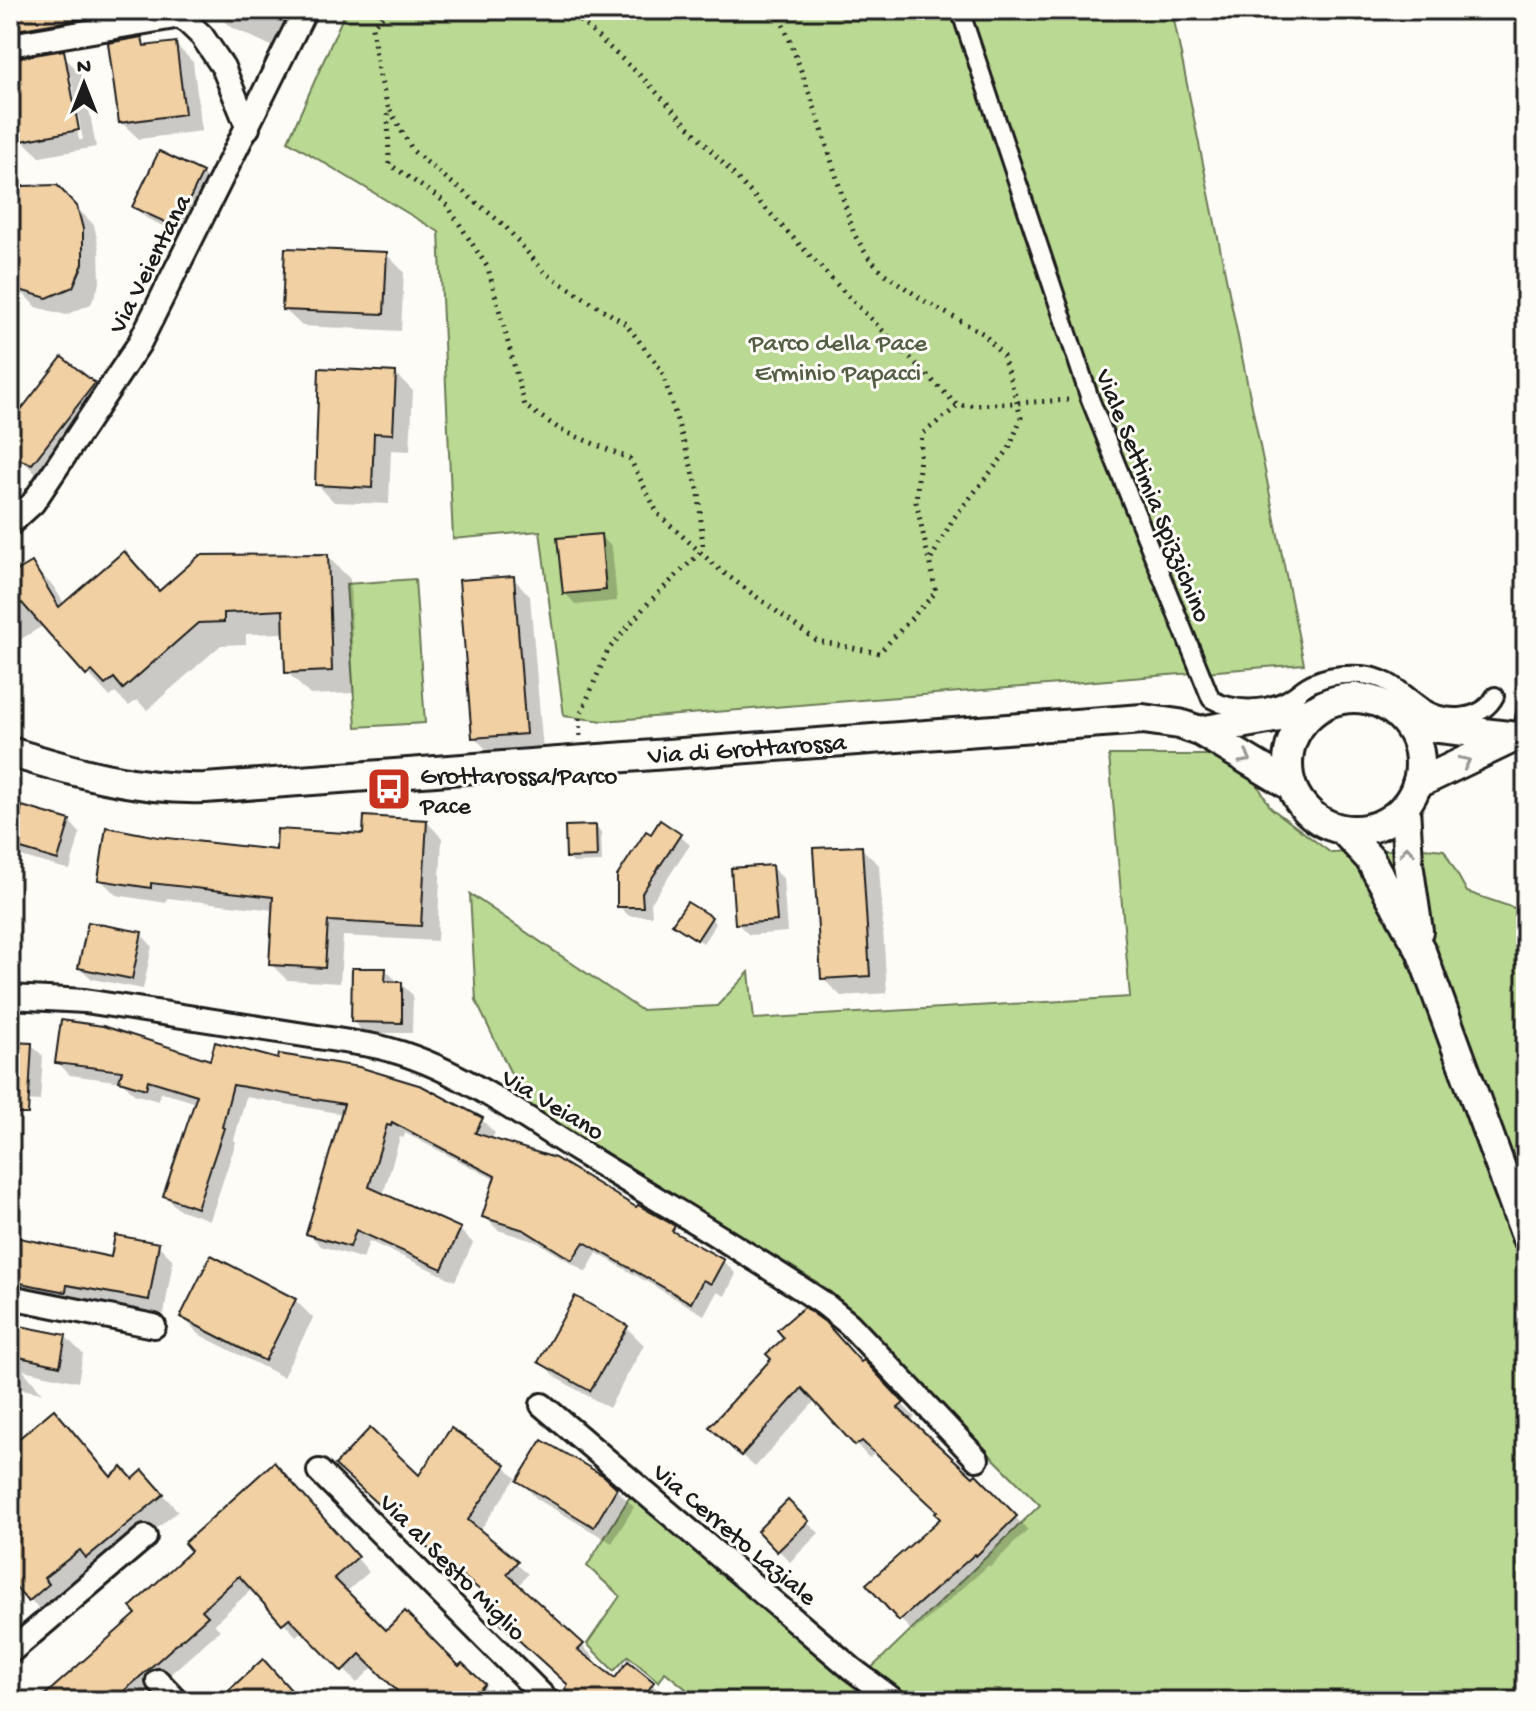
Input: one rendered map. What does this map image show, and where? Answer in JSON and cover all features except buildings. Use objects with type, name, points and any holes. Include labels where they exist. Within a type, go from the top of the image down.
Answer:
[{"type":"street","name":"Via Veientana","points":[[10,524],[33,503],[139,344],[305,10]]},
{"type":"street","name":"Viale Settimia Spizzichino","points":[[960,10],[1090,399],[1211,699],[1228,707],[1244,709],[1266,706],[1284,701],[1314,682],[1338,675],[1383,679],[1426,709],[1443,715],[1477,714],[1488,707],[1495,696]]},
{"type":"street","points":[[10,45],[178,13],[202,36],[223,67],[248,128]]},
{"type":"street","points":[[1421,951],[1408,863],[1411,795],[1420,762],[1416,739],[1404,720],[1389,708],[1368,699],[1340,699],[1313,711],[1295,733],[1287,766],[1295,798],[1310,814],[1343,830],[1370,859],[1421,951],[1526,1236]]},
{"type":"street","name":"Via di Grottarossa","points":[[1200,731],[1313,711]]},
{"type":"street","name":"Via di Grottarossa","points":[[10,752],[115,782],[187,789],[1143,719],[1179,724],[1200,731],[1291,786]]},
{"type":"street","points":[[1404,720],[1431,727],[1519,738]]},
{"type":"street","points":[[1343,830],[1365,830],[1378,826],[1397,816],[1411,795],[1519,738]]},
{"type":"street","name":"Via Veiano","points":[[10,997],[85,1001],[369,1045],[428,1062],[823,1303],[849,1324],[977,1459]]},
{"type":"street","points":[[10,1297],[154,1326]]},
{"type":"street","name":"Via Cerreto Laziale","points":[[542,1405],[852,1669],[895,1701]]},
{"type":"street","name":"Via al Sesto Miglio","points":[[319,1471],[548,1701]]},
{"type":"street","points":[[10,1652],[145,1537]]},
{"type":"street","points":[[158,1681],[177,1701]]},
{"type":"lane","points":[[1519,738],[1526,701]]},
{"type":"path","points":[[388,10],[372,27],[378,70],[388,107],[389,164],[445,202],[488,268],[525,406],[561,430],[630,459],[658,514],[720,570],[817,641],[879,653],[936,592],[916,502],[922,434],[958,406],[1090,399]]},
{"type":"path","points":[[568,10],[643,78],[845,293],[958,406]]},
{"type":"path","points":[[777,10],[818,117],[854,234],[868,257],[885,274],[926,302],[984,334],[1003,356],[1017,402],[1021,418],[1009,449],[953,519],[930,562]]},
{"type":"path","points":[[388,107],[413,151],[505,226],[545,273],[626,324],[662,371],[699,492],[702,552],[649,602],[608,650],[579,718],[582,759]]},
{"type":"green space","name":"Parco della Pace Erminio Papacci","points":[[346,10],[1172,10],[1304,664],[603,721],[564,716],[540,531],[453,539],[439,232],[288,141]]},
{"type":"green space","points":[[415,579],[425,723],[356,727],[346,584]]},
{"type":"green space","points":[[1109,755],[1208,755],[1250,772],[1271,808],[1331,853],[1423,848],[1444,850],[1467,892],[1526,912],[1526,1586],[1523,1611],[1526,1612],[1526,1701],[701,1701],[665,1672],[659,1682],[628,1656],[614,1671],[587,1644],[620,1596],[587,1566],[631,1495],[857,1682],[1040,1505],[817,1282],[525,1103],[476,1001],[470,894],[641,1010],[717,1006],[749,972],[754,1019],[1130,997]]},
{"type":"place","name":"Grottarossa/Parco Pace","points":[[389,789]]}]
